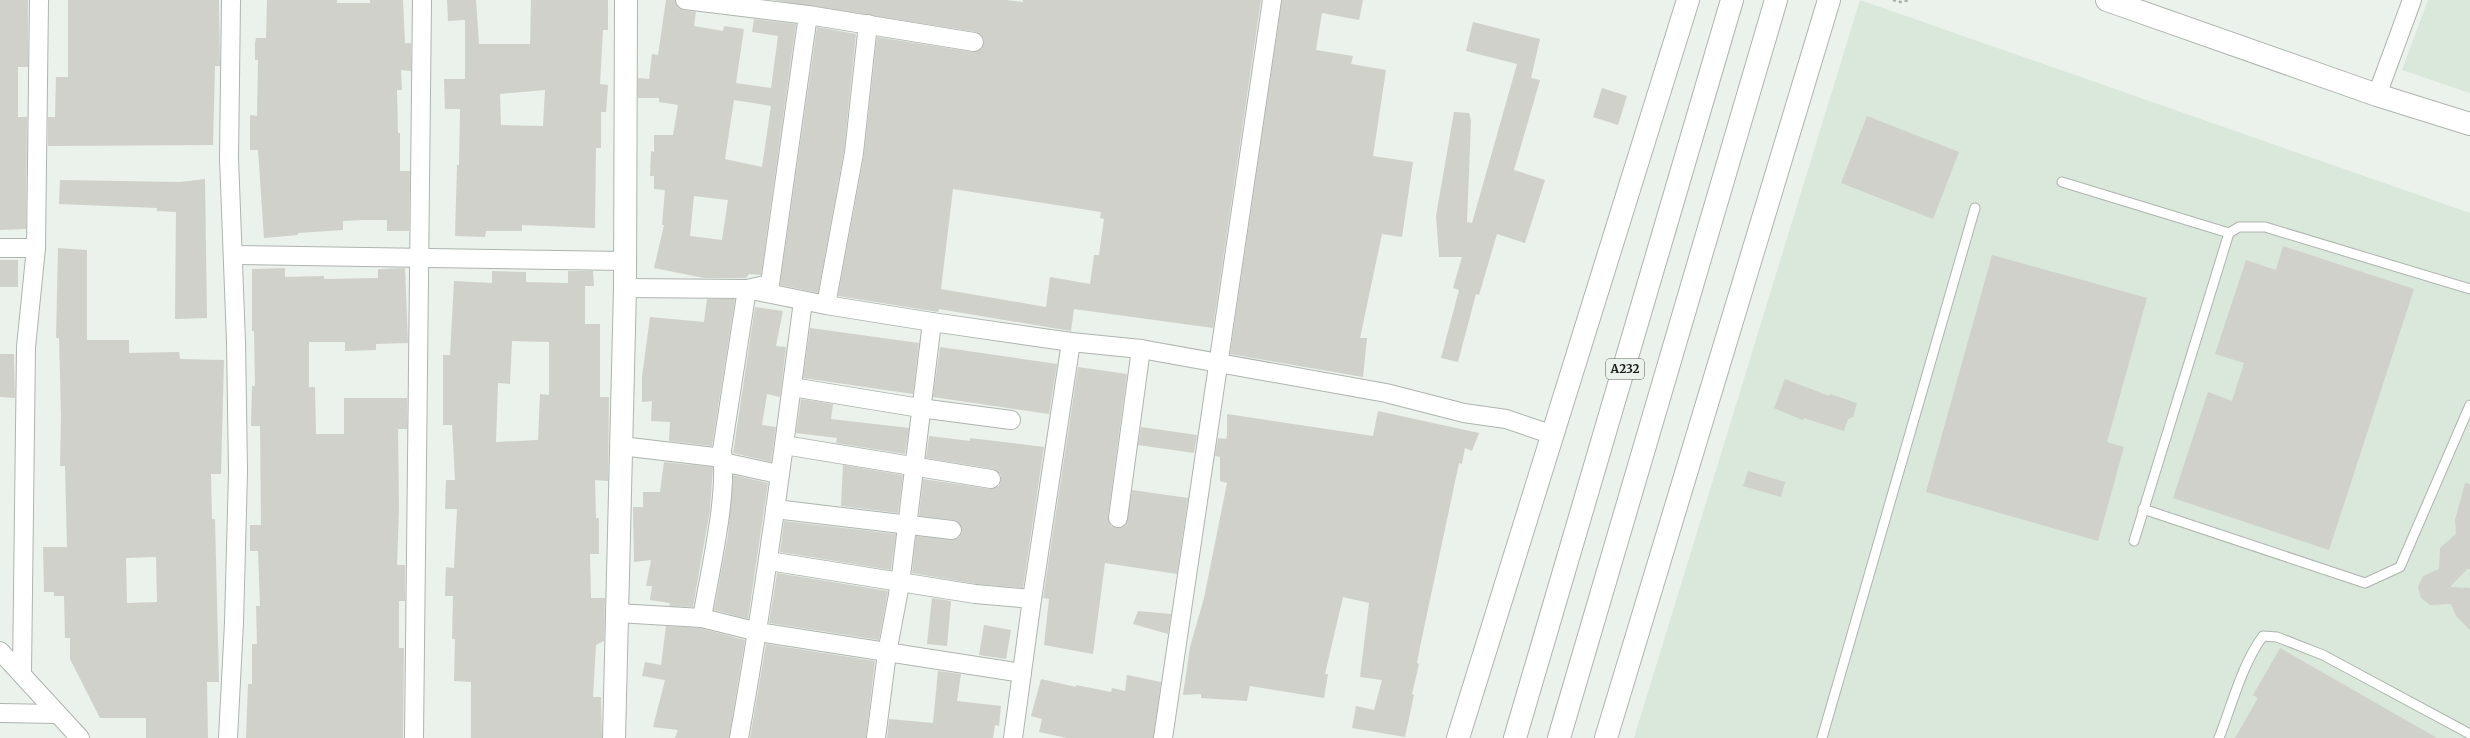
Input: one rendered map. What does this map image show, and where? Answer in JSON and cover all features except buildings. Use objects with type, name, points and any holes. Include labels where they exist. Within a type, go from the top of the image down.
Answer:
[{"type":"main road","points":[[614,738],[625,288],[626,0]]},
{"type":"main road","points":[[1458,738],[1688,0]]},
{"type":"main road","name":"A232","points":[[1515,738],[1732,0]]},
{"type":"main road","points":[[1559,738],[1776,0]]},
{"type":"main road","points":[[1606,738],[1829,0]]},
{"type":"main road","points":[[2107,0],[2378,95],[2470,124]]},
{"type":"street","points":[[22,674],[26,347],[36,248],[39,0]]},
{"type":"street","points":[[228,738],[234,623],[238,472],[233,255],[229,158],[231,0]]},
{"type":"street","points":[[414,738],[422,0]]},
{"type":"street","points":[[685,0],[808,15],[974,42]]},
{"type":"street","points":[[1163,738],[1220,364],[1272,0]]},
{"type":"street","points":[[2378,95],[2412,0]]},
{"type":"street","points":[[747,289],[770,284],[808,15]]},
{"type":"street","points":[[826,305],[854,153],[868,24]]},
{"type":"street","points":[[0,248],[36,248]]},
{"type":"street","points":[[233,255],[625,261]]},
{"type":"street","points":[[625,288],[747,289],[803,301],[932,322],[1071,342],[1141,349],[1386,393],[1464,413],[1506,419],[1553,435]]},
{"type":"street","points":[[702,618],[719,510],[723,460],[722,450],[747,289]]},
{"type":"street","points":[[739,738],[769,561],[778,474],[784,445],[803,301]]},
{"type":"street","points":[[876,738],[887,653],[900,584],[920,408],[932,322]]},
{"type":"street","points":[[1013,738],[1032,599],[1071,342]]},
{"type":"street","points":[[1118,518],[1141,349]]},
{"type":"street","points":[[792,388],[920,408],[1011,420]]},
{"type":"street","points":[[784,445],[991,479]]},
{"type":"street","points":[[621,446],[723,460],[778,474]]},
{"type":"street","points":[[775,509],[952,530]]},
{"type":"street","points":[[769,561],[900,584],[975,594],[1032,599]]},
{"type":"street","points":[[617,613],[702,618],[758,632],[1022,673]]},
{"type":"street","points":[[0,651],[80,738]]},
{"type":"street","points":[[0,713],[57,714]]},
{"type":"lane","points":[[2062,182],[2229,233]]},
{"type":"lane","points":[[1822,738],[1975,208]]},
{"type":"lane","points":[[2134,541],[2229,233],[2239,227],[2265,227],[2470,289]]},
{"type":"lane","points":[[2144,509],[2365,583],[2400,567],[2470,405]]},
{"type":"lane","points":[[2219,738],[2256,645],[2263,636],[2277,637],[2323,656],[2470,734]]},
{"type":"path","points":[[1893,0],[1900,2],[1910,0]]},
{"type":"shaded area","points":[[1860,0],[2470,213],[2470,738],[1634,738]]},
{"type":"shaded area","points":[[2428,0],[2470,0],[2470,93],[2402,70]]}]
